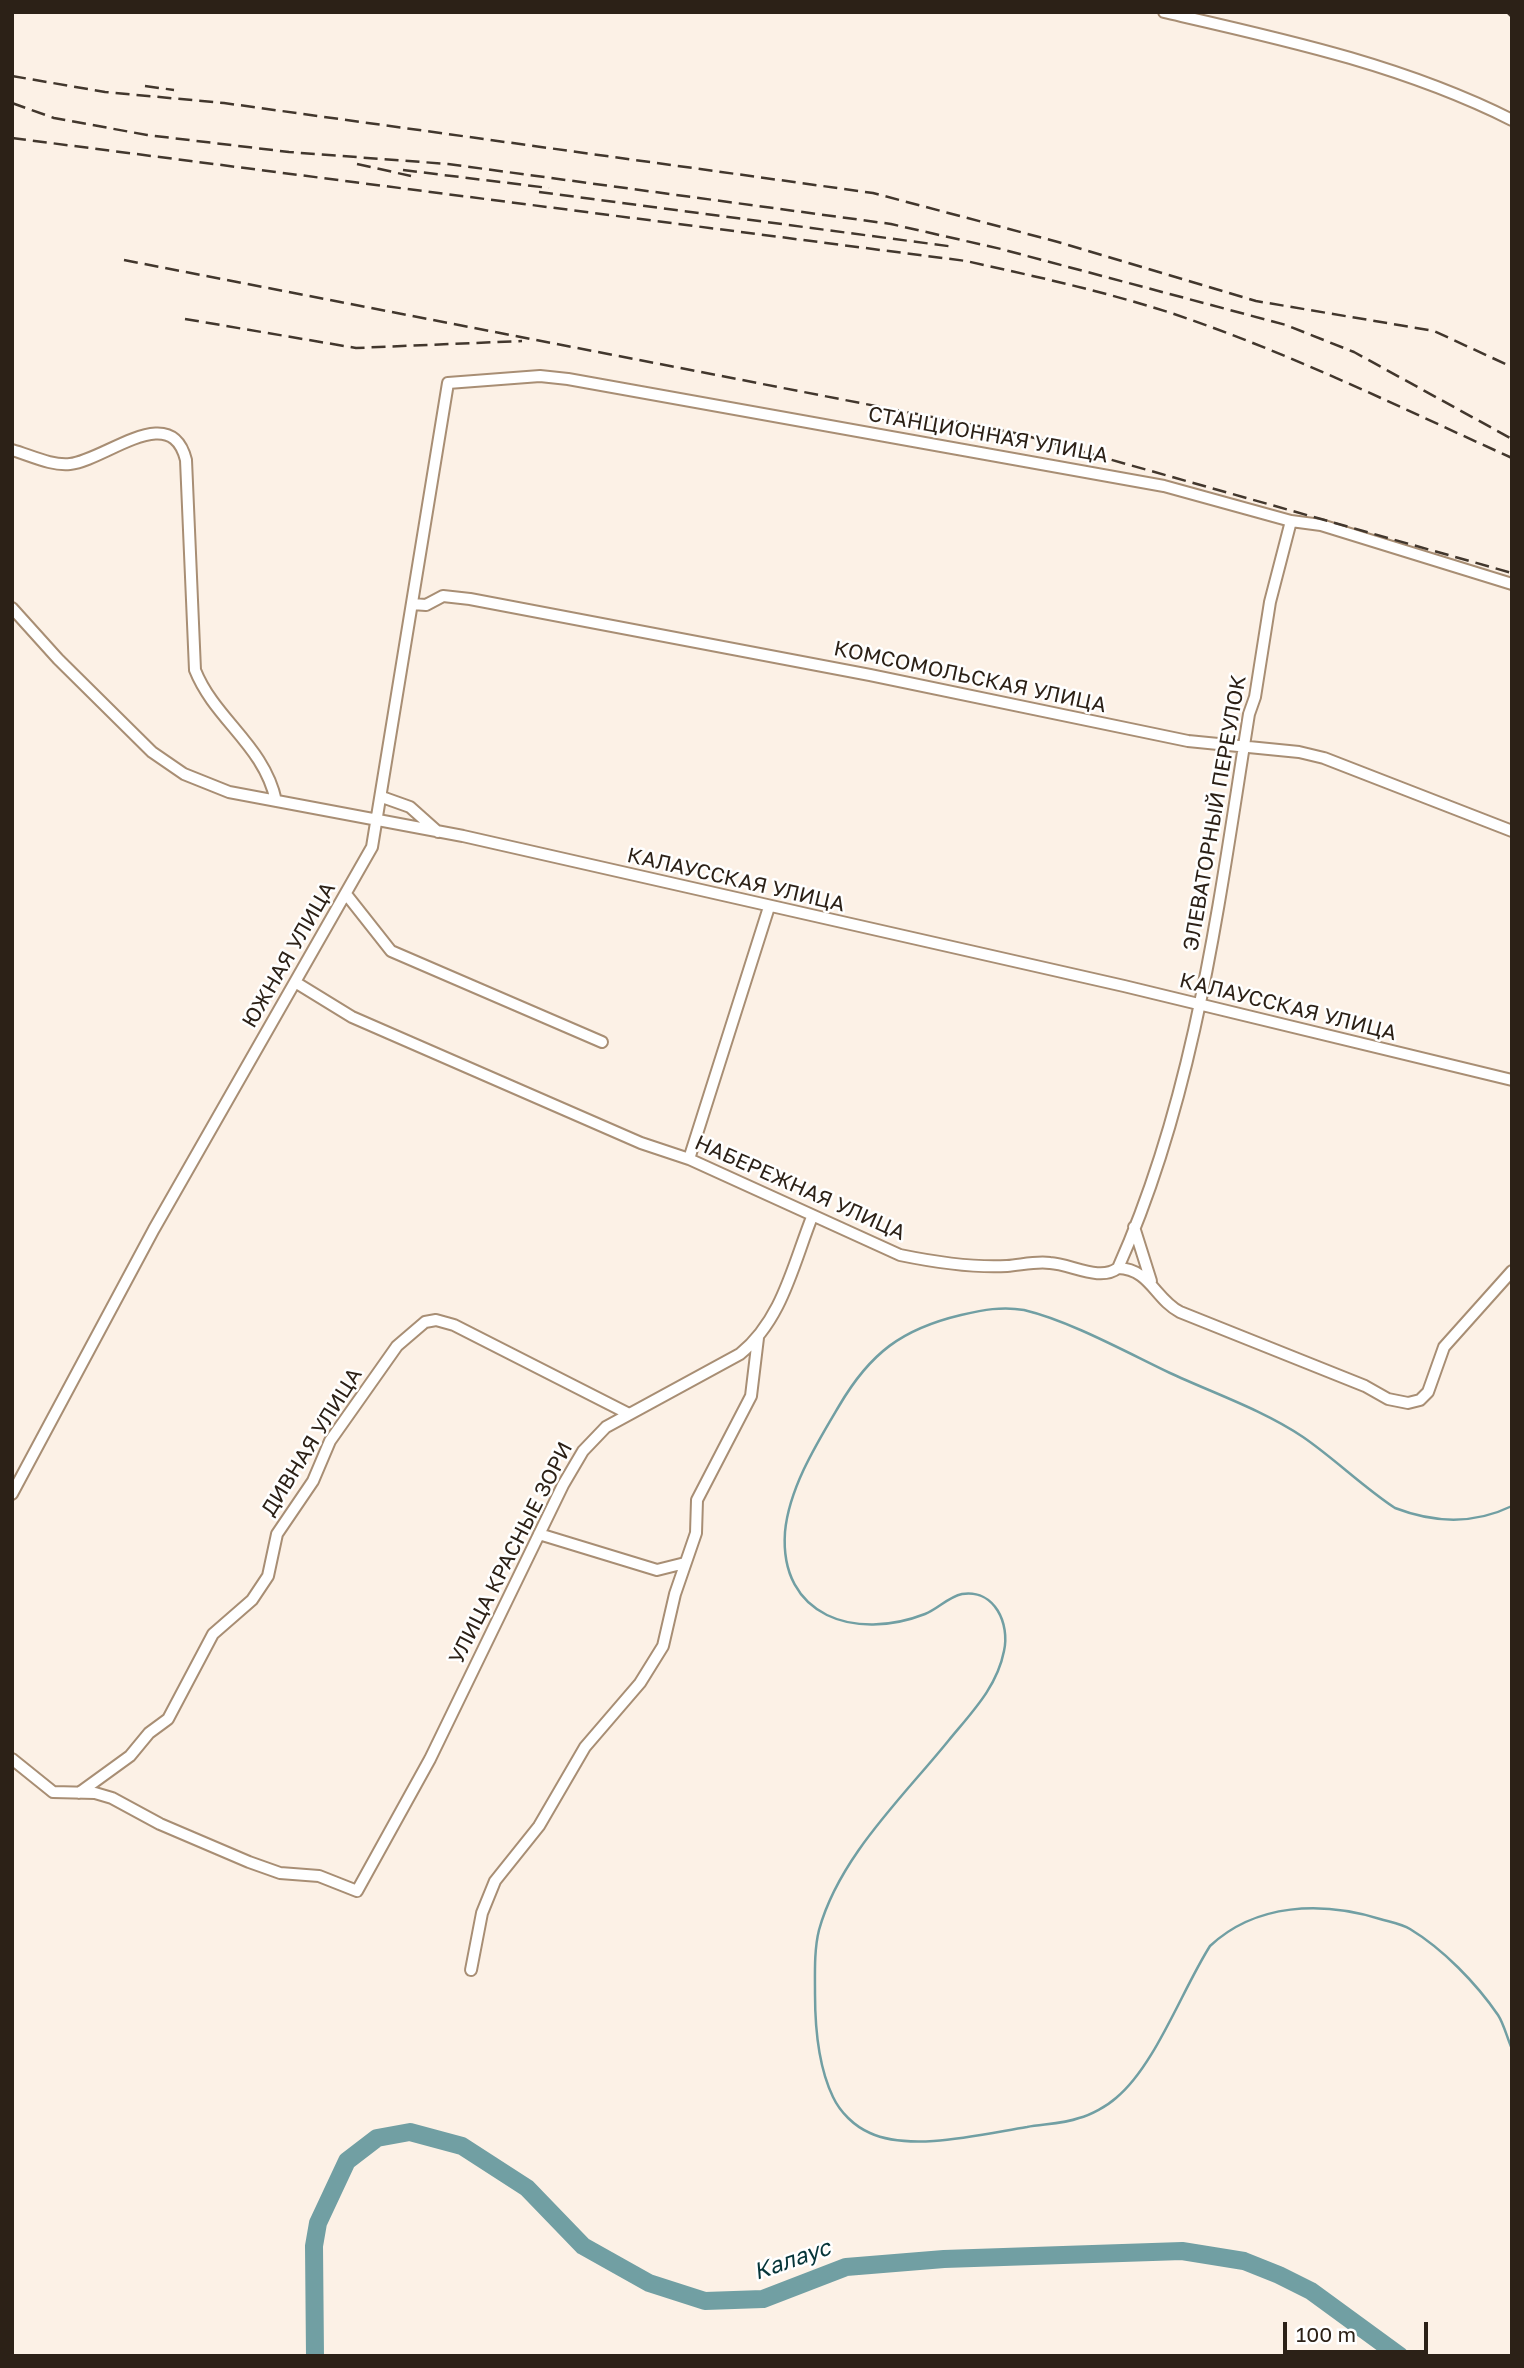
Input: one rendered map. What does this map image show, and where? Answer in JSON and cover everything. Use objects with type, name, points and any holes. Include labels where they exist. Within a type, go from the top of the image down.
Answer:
[{"type":"street","points":[[1164,12],[1333,53],[1418,79],[1472,100],[1512,120]]},
{"type":"street","name":"СТАНЦИОННАЯ УЛИЦА","points":[[448,383],[540,376],[569,379],[1164,486],[1291,521],[1321,525],[1512,584]]},
{"type":"street","name":"ЮЖНАЯ УЛИЦА","points":[[12,1494],[154,1229],[372,847],[448,383]]},
{"type":"street","points":[[12,450],[45,461],[70,464],[152,433],[171,435],[178,440],[186,460],[195,670],[206,690],[265,766],[276,801]]},
{"type":"street","name":"ЭЛЕВАТОРНЫЙ ПЕРЕУЛОК","points":[[1118,1268],[1172,1118],[1200,1006],[1270,602],[1291,521]]},
{"type":"street","name":"КОМСОМОЛЬСКАЯ УЛИЦА","points":[[412,604],[426,605],[443,596],[470,599],[870,675],[1188,741],[1299,752],[1324,758],[1512,831]]},
{"type":"street","name":"КАЛАУССКАЯ УЛИЦА","points":[[12,608],[114,716],[172,767],[229,792],[438,832],[769,906],[1124,986],[1512,1080]]},
{"type":"street","points":[[382,797],[410,807],[438,832]]},
{"type":"street","points":[[346,894],[391,951],[602,1042]]},
{"type":"street","points":[[688,1159],[769,906]]},
{"type":"street","name":"НАБЕРЕЖНАЯ УЛИЦА","points":[[295,982],[352,1017],[641,1143],[688,1159],[900,1255],[934,1262],[1005,1266],[1048,1262],[1101,1274],[1110,1274],[1118,1268],[1137,1270],[1169,1305],[1190,1317],[1365,1386],[1388,1399],[1408,1403],[1420,1400],[1428,1392],[1444,1347],[1512,1271]]},
{"type":"street","name":"УЛИЦА КРАСНЫЕ ЗОРИ","points":[[79,1793],[112,1798],[191,1838],[280,1873],[319,1876],[357,1891],[430,1759],[577,1461],[606,1427],[740,1354],[758,1338],[775,1314],[812,1217]]},
{"type":"street","points":[[1134,1227],[1152,1284]]},
{"type":"street","name":"ДИВНАЯ УЛИЦА","points":[[79,1793],[130,1756],[149,1733],[168,1718],[213,1634],[252,1600],[268,1576],[277,1534],[313,1481],[330,1441],[397,1346],[419,1325],[436,1321],[454,1325],[629,1414]]},
{"type":"street","points":[[471,1970],[482,1913],[495,1881],[539,1826],[585,1747],[640,1683],[658,1657],[696,1533],[698,1500],[751,1396],[758,1338]]},
{"type":"street","points":[[601,1400],[607,1414],[606,1427]]},
{"type":"street","points":[[539,1534],[657,1570],[685,1563]]},
{"type":"street","points":[[12,1759],[53,1792],[79,1793]]},
{"type":"waterway","points":[[1512,1506],[1483,1516],[1453,1520],[1424,1517],[1395,1508],[1315,1446],[1271,1418],[1060,1322],[1024,1310],[1000,1309],[961,1315],[921,1328],[890,1346],[863,1371],[813,1451],[792,1499],[785,1532],[786,1561],[795,1584],[808,1602],[827,1615],[849,1622],[873,1625],[899,1622],[925,1614],[962,1594],[974,1594],[983,1597],[998,1610],[1005,1630],[1001,1664],[990,1688],[857,1853],[828,1903],[819,1930],[815,1962],[815,2007],[821,2060],[836,2103],[858,2127],[887,2138],[906,2141],[947,2140],[1060,2123],[1094,2112],[1116,2098],[1143,2067],[1210,1946],[1248,1921],[1290,1910],[1313,1908],[1358,1913],[1410,1929],[1447,1957],[1480,1991],[1500,2019],[1512,2049]]},
{"type":"waterway","name":"Калаус","points":[[315,2356],[314,2246],[318,2223],[347,2161],[377,2138],[410,2132],[462,2146],[527,2188],[583,2246],[649,2283],[705,2301],[763,2299],[846,2267],[944,2259],[1182,2251],[1244,2261],[1279,2275],[1311,2291],[1400,2356]]},
{"type":"railway","points":[[1507,12],[1512,17]]},
{"type":"railway","points":[[12,76],[105,92],[224,103],[873,193],[1058,242],[1256,301],[1434,331],[1512,367]]},
{"type":"railway","points":[[145,86],[174,90]]},
{"type":"railway","points":[[12,103],[54,118],[147,135],[289,152],[448,164],[891,224],[1001,249],[1286,325],[1354,352],[1512,439]]},
{"type":"railway","points":[[12,138],[966,261],[1118,297],[1212,327],[1342,380],[1512,458]]},
{"type":"railway","points":[[357,164],[411,176]]},
{"type":"railway","points":[[403,170],[549,188]]},
{"type":"railway","points":[[539,192],[955,247]]},
{"type":"railway","points":[[124,260],[1020,434],[1512,573]]},
{"type":"railway","points":[[185,319],[356,348],[522,341]]}]
